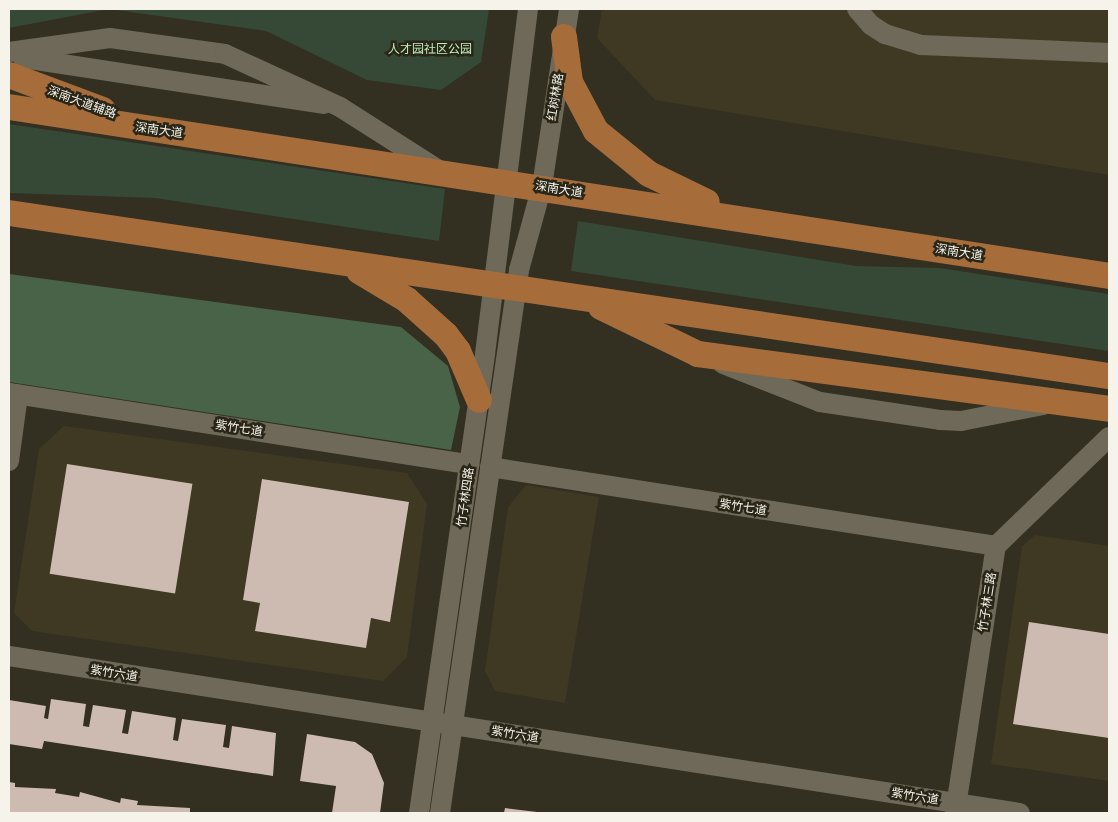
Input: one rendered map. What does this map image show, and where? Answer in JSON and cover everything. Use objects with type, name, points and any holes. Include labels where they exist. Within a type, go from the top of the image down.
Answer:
[{"type":"main road","points":[[564,37],[570,82],[580,107],[596,130],[619,152],[688,194],[788,224]]},
{"type":"main road","name":"深南大道辅路","points":[[9,75],[155,130]]},
{"type":"main road","name":"深南大道","points":[[9,107],[155,130],[439,170],[1109,276]]},
{"type":"main road","points":[[9,214],[345,264],[578,296],[1109,376]]},
{"type":"main road","points":[[345,264],[408,300],[446,335],[458,351],[479,400]]},
{"type":"main road","points":[[1051,266],[1109,267]]},
{"type":"main road","points":[[578,296],[698,354],[1109,409]]},
{"type":"street","points":[[506,181],[528,9]]},
{"type":"street","name":"红树林路","points":[[542,186],[569,9]]},
{"type":"street","points":[[857,9],[871,25],[885,34],[921,45],[1109,53]]},
{"type":"street","points":[[9,54],[110,38],[225,54],[258,66],[340,107],[439,170]]},
{"type":"street","points":[[9,54],[340,107]]},
{"type":"street","name":"竹子林四路","points":[[440,813],[490,467],[505,286],[506,181]]},
{"type":"street","name":"竹子林四路","points":[[419,813],[479,400],[505,286],[542,186]]},
{"type":"street","points":[[698,354],[820,402],[940,420],[961,421],[1059,402]]},
{"type":"street","points":[[9,460],[14,394]]},
{"type":"street","name":"紫竹七道","points":[[14,394],[470,464]]},
{"type":"street","points":[[996,546],[1109,437]]},
{"type":"street","name":"紫竹七道","points":[[490,467],[996,546]]},
{"type":"street","name":"竹子林三路","points":[[956,808],[996,546]]},
{"type":"street","name":"紫竹六道","points":[[9,656],[453,725],[956,808],[1020,813]]},
{"type":"shaded area","points":[[602,9],[1109,9],[1109,175],[655,100],[597,38]]},
{"type":"shaded area","points":[[64,426],[407,473],[427,504],[407,657],[383,681],[32,631],[14,613],[39,449]]},
{"type":"shaded area","points":[[526,485],[599,497],[565,703],[495,691],[485,671],[508,507]]},
{"type":"shaded area","points":[[1035,535],[1109,546],[1109,781],[991,764],[1022,546]]},
{"type":"green space","points":[[9,9],[109,9],[9,28]]},
{"type":"green space","name":"人才园社区公园","points":[[109,9],[489,9],[481,62],[441,90],[367,80],[266,31]]},
{"type":"green space","points":[[9,124],[445,189],[439,241],[155,198],[9,193]]},
{"type":"green space","points":[[578,221],[856,266],[940,268],[1109,294],[1109,351],[571,271]]},
{"type":"green space","points":[[9,274],[401,327],[448,366],[460,407],[451,450],[9,382]]},
{"type":"building","points":[[67,464],[192,484],[175,594],[50,574]]},
{"type":"building","points":[[262,479],[409,502],[390,622],[371,618],[366,648],[255,631],[260,603],[243,600]]},
{"type":"building","points":[[1029,622],[1109,634],[1109,738],[1013,724]]},
{"type":"building","points":[[51,699],[86,704],[83,726],[89,727],[93,705],[126,710],[122,733],[128,734],[132,711],[176,718],[173,740],[178,741],[182,719],[226,725],[223,747],[229,748],[232,726],[276,733],[273,776],[44,741],[42,749],[9,744],[9,700],[46,706],[44,718],[48,719]]},
{"type":"building","points":[[307,734],[355,742],[372,754],[384,783],[380,813],[332,813],[336,786],[300,781]]},
{"type":"building","points":[[9,782],[15,783],[15,787],[56,789],[55,793],[79,797],[80,792],[120,803],[121,798],[138,801],[137,805],[190,808],[190,813],[9,813]]},
{"type":"building","points":[[505,808],[537,812],[537,813],[504,813]]}]
